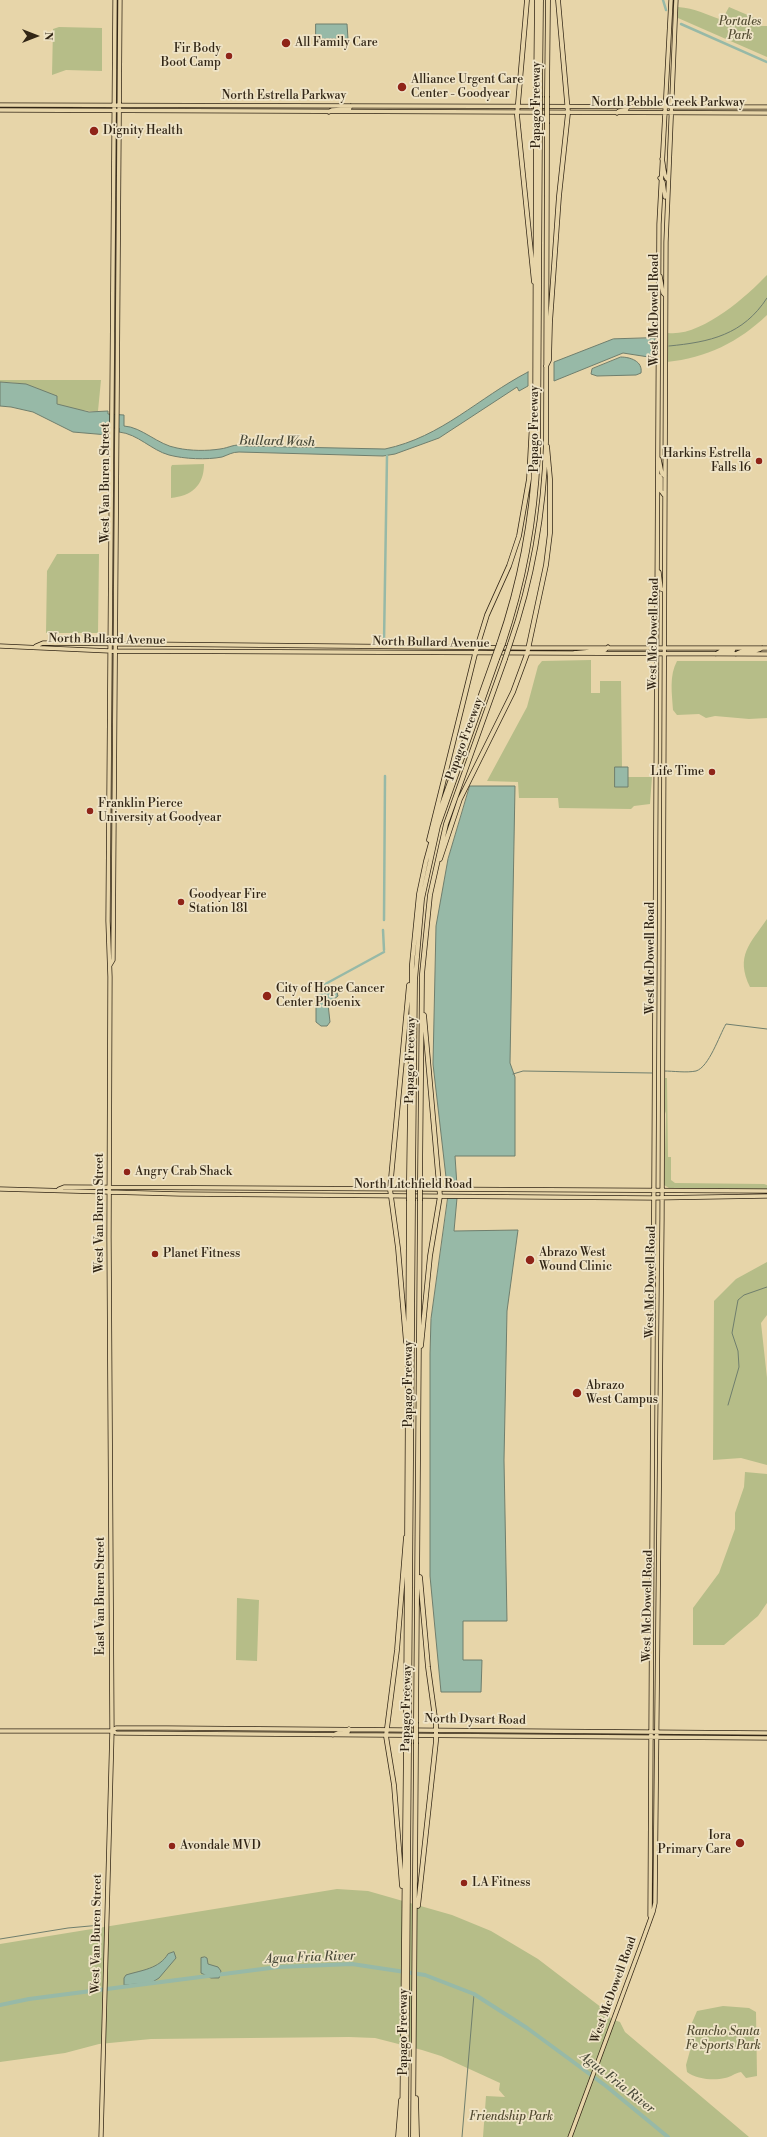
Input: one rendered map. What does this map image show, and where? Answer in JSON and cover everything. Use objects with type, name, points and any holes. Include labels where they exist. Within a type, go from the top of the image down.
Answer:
[{"type":"highway","points":[[527,0],[517,109],[536,292]]},
{"type":"highway","name":"Papago Freeway","points":[[402,2137],[405,2056],[408,1357],[412,1072],[411,977],[417,910],[427,855],[443,800],[501,644],[518,583],[528,531],[534,468],[538,124],[537,0]]},
{"type":"highway","points":[[538,96],[541,0]]},
{"type":"highway","name":"Papago Freeway","points":[[414,2137],[415,1930],[417,1898],[416,1722],[420,1181],[422,1006],[425,926],[435,872],[448,817],[524,602],[537,544],[544,493],[546,442],[548,0]]},
{"type":"highway","points":[[546,366],[549,360],[550,322],[559,196],[568,113],[558,0]]},
{"type":"highway","points":[[501,644],[514,611],[526,560],[536,497],[538,448],[538,124]]},
{"type":"highway","points":[[427,855],[430,832],[475,654],[493,602],[509,566],[520,529],[529,479],[535,401]]},
{"type":"highway","points":[[435,872],[460,799],[513,692],[529,648],[546,565],[550,533],[549,452],[546,442]]},
{"type":"highway","points":[[412,1054],[416,952],[426,878],[438,826],[496,658]]},
{"type":"highway","points":[[408,1357],[398,1248],[390,1189],[404,1054],[408,991],[411,977]]},
{"type":"highway","points":[[419,1352],[423,1340],[430,1263],[440,1196],[422,1006]]},
{"type":"highway","points":[[407,1722],[411,1201]]},
{"type":"highway","points":[[406,1894],[401,1879],[394,1785],[386,1729],[397,1650],[404,1570],[404,1543],[407,1533]]},
{"type":"highway","points":[[417,1898],[436,1736],[418,1567]]},
{"type":"highway","points":[[405,2056],[406,2137]]},
{"type":"highway","points":[[414,2091],[417,2102],[417,2137]]},
{"type":"highway","points":[[398,2137],[400,2106],[403,2094]]},
{"type":"main road","name":"West Van Buren Street","points":[[111,1460],[109,1192],[110,965],[108,961],[108,921],[115,0]]},
{"type":"main road","name":"West Van Buren Street","points":[[110,965],[113,960],[120,0]]},
{"type":"main road","name":"West McDowell Road","points":[[570,2137],[615,2017],[650,1916],[654,1784],[652,1599],[656,1062],[658,341],[660,178],[669,43],[670,0]]},
{"type":"main road","name":"West McDowell Road","points":[[654,1733],[658,1599],[662,1198],[661,962],[666,202],[676,43],[676,0]]},
{"type":"main road","points":[[114,40],[120,40]]},
{"type":"main road","points":[[669,43],[676,43]]},
{"type":"main road","name":"North Estrella Parkway","points":[[0,105],[449,106],[568,113]]},
{"type":"main road","points":[[49,106],[49,111]]},
{"type":"main road","points":[[293,112],[315,109],[315,106]]},
{"type":"main road","points":[[329,112],[332,110],[349,109],[351,106]]},
{"type":"main road","points":[[449,106],[451,113]]},
{"type":"main road","name":"North Estrella Parkway","points":[[0,110],[451,113],[568,107]]},
{"type":"main road","name":"North Pebble Creek Parkway","points":[[568,107],[767,107]]},
{"type":"main road","points":[[617,113],[619,111],[626,110],[628,107]]},
{"type":"main road","name":"North Pebble Creek Parkway","points":[[568,113],[767,113]]},
{"type":"main road","points":[[662,158],[664,165],[664,176],[667,179]]},
{"type":"main road","points":[[113,173],[118,173]]},
{"type":"main road","points":[[660,178],[663,182],[666,202]]},
{"type":"main road","points":[[659,273],[663,293],[665,295]]},
{"type":"main road","points":[[658,458],[662,474],[665,476]]},
{"type":"main road","points":[[658,475],[661,478],[661,491],[664,496]]},
{"type":"main road","points":[[658,533],[664,533]]},
{"type":"main road","points":[[658,569],[661,589],[664,590]]},
{"type":"main road","points":[[111,579],[116,579]]},
{"type":"main road","name":"North Bullard Avenue","points":[[36,646],[42,643],[477,648],[765,648]]},
{"type":"main road","points":[[0,646],[36,646]]},
{"type":"main road","name":"North Bullard Avenue","points":[[36,646],[41,649],[110,651],[475,654],[767,654]]},
{"type":"main road","points":[[312,652],[316,648],[340,646]]},
{"type":"main road","points":[[571,654],[577,651],[605,650],[608,647]]},
{"type":"main road","points":[[716,654],[721,651],[733,651],[734,648]]},
{"type":"main road","points":[[736,654],[739,652],[759,651],[765,648]]},
{"type":"main road","points":[[109,833],[114,847]]},
{"type":"main road","points":[[108,921],[113,922]]},
{"type":"main road","points":[[656,962],[661,962]]},
{"type":"main road","points":[[656,1013],[661,1013]]},
{"type":"main road","points":[[656,1062],[661,1062]]},
{"type":"main road","name":"North Litchfield Road","points":[[0,1189],[110,1187],[178,1189],[767,1191]]},
{"type":"main road","name":"North Litchfield Road","points":[[59,1189],[64,1192],[162,1194],[655,1198],[767,1196]]},
{"type":"main road","points":[[162,1194],[165,1191],[174,1192],[178,1189]]},
{"type":"main road","points":[[180,1194],[182,1191],[193,1189]]},
{"type":"main road","points":[[654,1271],[661,1271]]},
{"type":"main road","name":"East Van Buren Street","points":[[111,1460],[112,1731]]},
{"type":"main road","points":[[652,1599],[658,1599]]},
{"type":"main road","name":"North Dysart Road","points":[[112,1731],[116,1728],[767,1733]]},
{"type":"main road","points":[[332,1736],[338,1733],[348,1732],[349,1729]]},
{"type":"main road","name":"North Dysart Road","points":[[0,1731],[112,1731],[116,1733],[332,1736],[767,1738]]},
{"type":"main road","name":"West Van Buren Street","points":[[101,2137],[112,1731]]},
{"type":"green space","name":"Portales Park","points":[[678,7],[695,10],[722,20],[729,7],[757,19],[759,26],[767,26],[767,57],[678,18]]},
{"type":"green space","points":[[59,27],[102,28],[102,71],[66,70],[52,75],[53,29]]},
{"type":"green space","points":[[767,275],[767,315],[756,325],[733,341],[721,347],[695,357],[667,362],[668,333],[681,333],[694,329],[722,314],[747,294]]},
{"type":"green space","points":[[0,380],[101,380],[98,411],[83,410],[65,406],[56,403],[42,391],[32,387],[11,382],[0,382]]},
{"type":"green space","points":[[204,464],[202,478],[199,484],[185,495],[171,498],[172,465]]},
{"type":"green space","points":[[57,554],[99,554],[98,633],[46,633],[47,571]]},
{"type":"green space","points":[[591,660],[591,693],[600,693],[600,681],[621,681],[622,767],[615,767],[627,787],[628,777],[652,777],[650,804],[634,806],[631,809],[559,808],[558,798],[519,798],[518,782],[487,781],[527,707],[538,666],[542,661]]},
{"type":"green space","points":[[677,661],[767,661],[767,718],[749,719],[715,716],[706,718],[699,714],[677,715],[673,710],[672,685],[674,667]]},
{"type":"green space","points":[[767,919],[767,987],[750,987],[744,967],[744,958],[750,943]]},
{"type":"green space","points":[[663,1078],[667,1078],[668,1157],[671,1157],[671,1180],[675,1183],[764,1184],[767,1185],[767,1189],[669,1188],[664,1185],[666,1114],[663,1105]]},
{"type":"green space","points":[[767,1262],[767,1315],[761,1323],[767,1378],[767,1465],[741,1458],[713,1460],[714,1301],[736,1279]]},
{"type":"green space","points":[[745,1472],[767,1474],[767,1603],[758,1616],[724,1645],[693,1645],[693,1608],[719,1573],[735,1529],[735,1513],[744,1487]]},
{"type":"green space","points":[[237,1598],[259,1600],[257,1661],[236,1660]]},
{"type":"green space","name":"Friendship Park","points":[[337,1889],[368,1891],[452,1915],[491,1931],[538,1959],[606,2011],[611,2019],[620,2022],[625,2032],[749,2137],[483,2137],[486,2096],[505,2097],[499,2090],[500,2083],[441,2056],[375,2038],[151,2039],[99,2044],[65,2053],[0,2062],[0,1944]]},
{"type":"green space","name":"Rancho Santa Fe Sports Park","points":[[723,2006],[749,2008],[756,2012],[757,2076],[746,2078],[741,2072],[721,2079],[711,2079],[700,2078],[687,2072],[686,2065],[691,2047],[688,2032],[697,2011]]},
{"type":"shaded area","points":[[316,24],[347,24],[348,39],[316,39]]},
{"type":"shaded area","points":[[655,338],[655,358],[623,353],[554,381],[554,362],[613,339]]},
{"type":"shaded area","points":[[621,357],[635,360],[640,365],[641,373],[636,375],[597,376],[591,374],[592,369]]},
{"type":"shaded area","points":[[528,372],[528,386],[519,391],[517,387],[439,438],[395,454],[383,456],[234,452],[216,458],[188,458],[162,453],[126,433],[119,432],[119,428],[108,428],[108,435],[73,432],[33,412],[0,406],[0,382],[26,384],[57,396],[57,404],[89,412],[108,411],[108,414],[124,415],[124,426],[137,429],[163,443],[182,449],[210,450],[238,445],[385,449],[424,436],[459,416],[510,382]]},
{"type":"shaded area","points":[[615,767],[628,767],[628,787],[615,787]]},
{"type":"shaded area","points":[[470,786],[515,786],[510,1063],[515,1077],[515,1156],[455,1156],[457,1186],[447,1186],[433,1064],[436,926],[448,859]]},
{"type":"shaded area","points":[[330,988],[336,989],[338,996],[328,1004],[330,1022],[327,1026],[321,1026],[316,1022],[316,998]]},
{"type":"shaded area","points":[[448,1198],[457,1198],[454,1231],[518,1230],[507,1311],[504,1460],[507,1621],[463,1621],[463,1660],[482,1660],[481,1692],[441,1692],[430,1576],[431,1319]]},
{"type":"shaded area","points":[[174,1952],[176,1958],[159,1978],[151,1983],[124,1985],[124,1978],[126,1975],[155,1966],[168,1954]]},
{"type":"shaded area","points":[[201,1958],[207,1958],[208,1964],[218,1967],[221,1971],[219,1978],[211,1978],[201,1973]]},
{"type":"waterway","points":[[663,0],[666,10]]},
{"type":"waterway","points":[[681,24],[767,62]]},
{"type":"waterway","name":"Bullard Wash","points":[[669,346],[712,339],[724,334],[747,321],[758,311],[767,298]]},
{"type":"waterway","points":[[384,642],[387,456]]},
{"type":"waterway","points":[[384,920],[385,776]]},
{"type":"waterway","points":[[383,930],[384,950]]},
{"type":"waterway","points":[[320,994],[318,988],[384,952]]},
{"type":"waterway","points":[[664,1071],[692,1072],[701,1068],[709,1058],[726,1024],[767,1029]]},
{"type":"waterway","points":[[513,1074],[523,1071],[652,1073]]},
{"type":"waterway","points":[[728,1405],[739,1367],[738,1351],[732,1333],[738,1300],[744,1295],[767,1287]]},
{"type":"waterway","points":[[0,1939],[68,1928],[101,1925]]},
{"type":"waterway","name":"Agua Fria River","points":[[0,2005],[29,1999],[278,1967],[352,1964],[425,1975],[474,1994],[527,2028],[606,2086],[668,2137]]},
{"type":"waterway","points":[[462,2137],[474,1994]]},
{"type":"place","name":"All Family Care","points":[[286,43]]},
{"type":"place","name":"Fir Body Boot Camp","points":[[229,56]]},
{"type":"place","name":"Alliance Urgent Care Center - Goodyear","points":[[402,87]]},
{"type":"place","name":"Dignity Health","points":[[94,131]]},
{"type":"place","name":"Harkins Estrella Falls 16","points":[[759,461]]},
{"type":"place","name":"Life Time","points":[[712,772]]},
{"type":"place","name":"Franklin Pierce University at Goodyear","points":[[90,811]]},
{"type":"place","name":"Goodyear Fire Station 181","points":[[181,902]]},
{"type":"place","name":"City of Hope Cancer Center Phoenix","points":[[267,996]]},
{"type":"place","name":"Angry Crab Shack","points":[[127,1172]]},
{"type":"place","name":"Planet Fitness","points":[[155,1254]]},
{"type":"place","name":"Abrazo West Wound Clinic","points":[[530,1260]]},
{"type":"place","name":"Abrazo West Campus","points":[[577,1393]]},
{"type":"place","name":"Iora Primary Care","points":[[740,1843]]},
{"type":"place","name":"Avondale MVD","points":[[172,1846]]},
{"type":"place","name":"LA Fitness","points":[[464,1883]]}]
